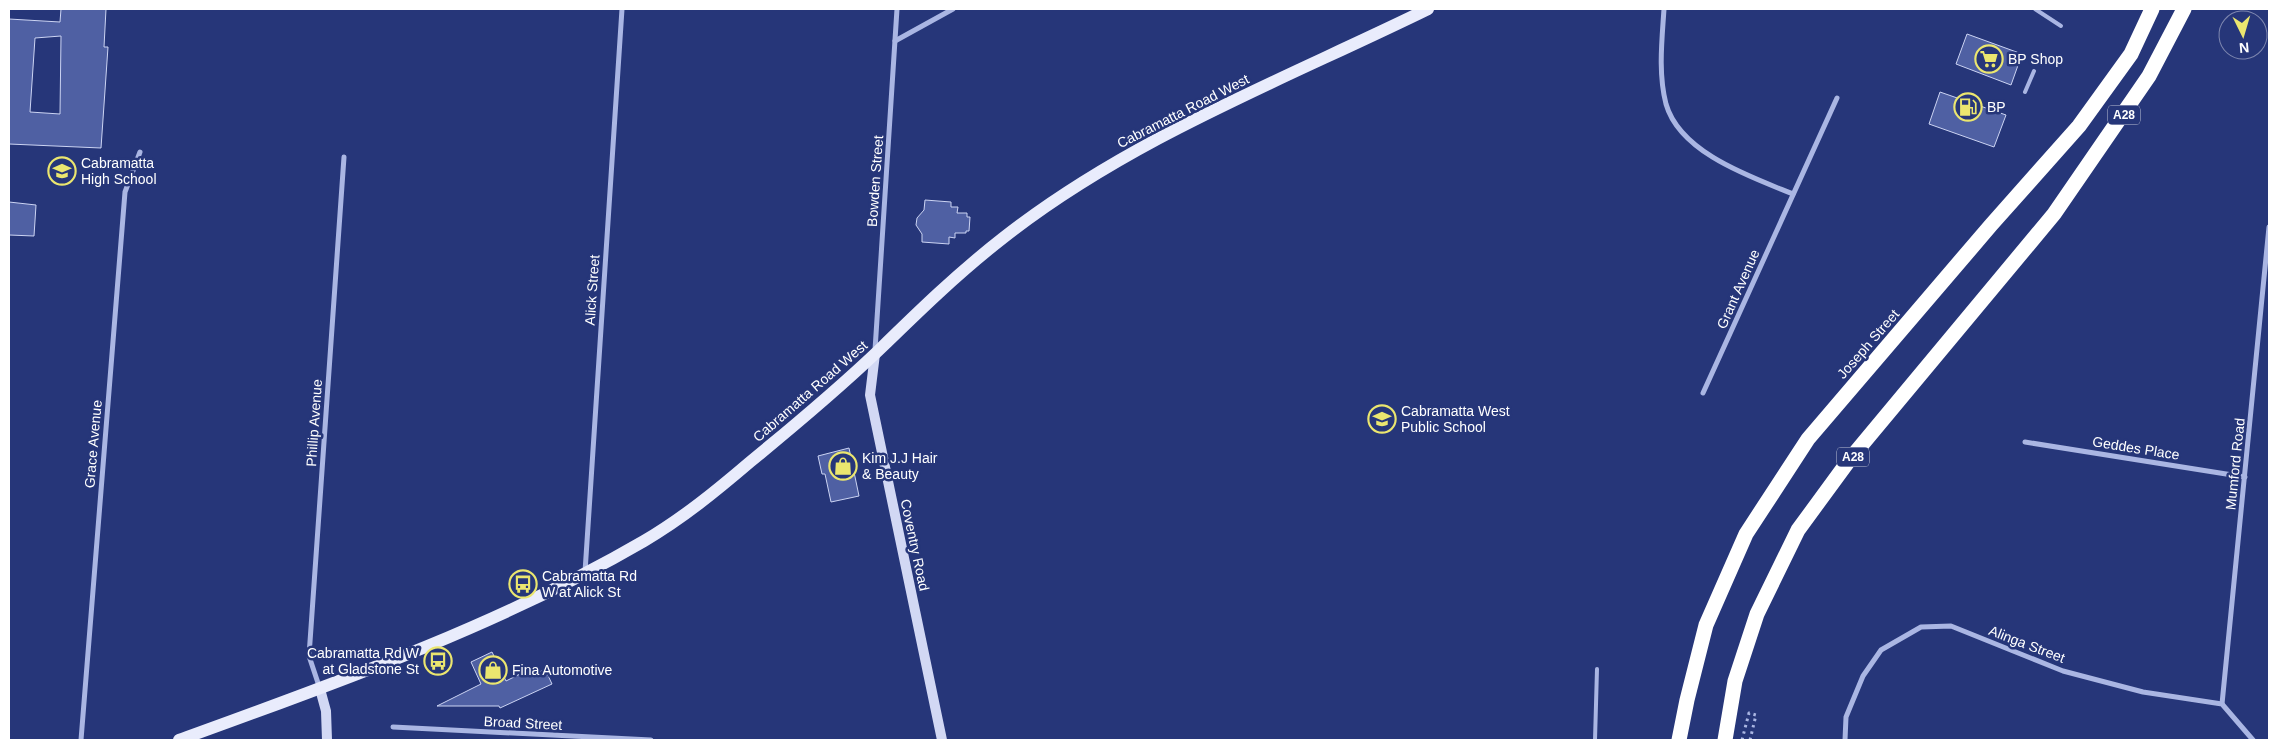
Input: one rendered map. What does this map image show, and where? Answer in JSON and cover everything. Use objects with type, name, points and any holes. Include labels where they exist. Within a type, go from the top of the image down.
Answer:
[{"type":"highway","name":"Joseph Street","points":[[1679,740],[1706,625],[1751,526],[1808,439],[2078,126],[2131,54],[2152,9]]},
{"type":"highway","name":"A28","points":[[1726,740],[1735,681],[1757,614],[1798,530],[1850,460],[2054,214],[2149,76],[2184,9]]},
{"type":"main road","name":"Cabramatta Road West","points":[[179,740],[320,689],[413,652],[585,572],[645,540],[697,506],[788,431],[875,354],[952,280],[1047,204],[1154,139],[1428,9]]},
{"type":"street","name":"Alick Street","points":[[585,572],[622,9]]},
{"type":"street","name":"Bowden Street","points":[[875,354],[897,9]]},
{"type":"street","points":[[895,41],[953,9]]},
{"type":"street","points":[[1664,9],[1662,80],[1667,106],[1681,132],[1699,147],[1733,169],[1793,194]]},
{"type":"street","name":"Grant Avenue","points":[[1703,393],[1837,98]]},
{"type":"street","name":"Grace Avenue","points":[[80,740],[124,192],[140,152]]},
{"type":"street","name":"Phillip Avenue","points":[[320,689],[309,656],[344,158]]},
{"type":"street","name":"Mumford Road","points":[[2222,704],[2269,227]]},
{"type":"street","name":"Coventry Road","points":[[875,354],[870,395],[942,740]]},
{"type":"street","name":"Geddes Place","points":[[2025,442],[2245,477]]},
{"type":"street","name":"Alinga Street","points":[[1845,740],[1846,717],[1863,676],[1881,650],[1921,627],[1951,626],[2063,670],[2144,692],[2222,704]]},
{"type":"street","points":[[320,689],[326,711],[327,740]]},
{"type":"street","points":[[2222,704],[2253,740]]},
{"type":"street","name":"Broad Street","points":[[393,727],[651,740]]},
{"type":"lane","points":[[2035,9],[2061,26]]},
{"type":"lane","points":[[2025,92],[2034,72]]},
{"type":"lane","points":[[1594,740],[1597,669]]},
{"type":"path","points":[[1742,740],[1749,713],[1756,715],[1750,740]]},
{"type":"building","points":[[61,9],[106,9],[104,47],[108,47],[101,148],[9,144],[9,19],[60,22]],"holes":[[[61,36],[60,114],[30,112],[35,38]]]},
{"type":"building","name":"BP Shop","points":[[1967,34],[2022,54],[2011,85],[1956,64]]},
{"type":"building","points":[[1940,92],[2006,115],[1994,147],[1929,124]]},
{"type":"building","points":[[925,200],[951,202],[951,207],[958,207],[957,213],[967,213],[967,217],[970,217],[969,231],[966,231],[966,233],[955,233],[955,238],[949,237],[949,244],[922,242],[922,234],[916,225],[917,218],[924,210]]},
{"type":"building","points":[[9,202],[36,205],[34,236],[9,235]]},
{"type":"building","points":[[849,448],[859,496],[831,502],[825,474],[822,474],[818,456]]},
{"type":"building","points":[[492,652],[506,681],[528,670],[531,676],[545,669],[552,684],[500,708],[499,706],[437,706],[481,684],[471,662]]},
{"type":"place","name":"BP Shop","points":[[1989,59]]},
{"type":"place","name":"BP","points":[[1968,107]]},
{"type":"place","name":"Cabramatta High School","points":[[62,171]]},
{"type":"place","name":"Cabramatta West Public School","points":[[1382,419]]},
{"type":"place","name":"Kim J.J Hair & Beauty","points":[[843,466]]},
{"type":"place","name":"Cabramatta Rd W at Alick St","points":[[523,584]]},
{"type":"place","name":"Cabramatta Rd W at Gladstone St","points":[[438,661]]},
{"type":"place","name":"Fina Automotive","points":[[493,670]]}]
